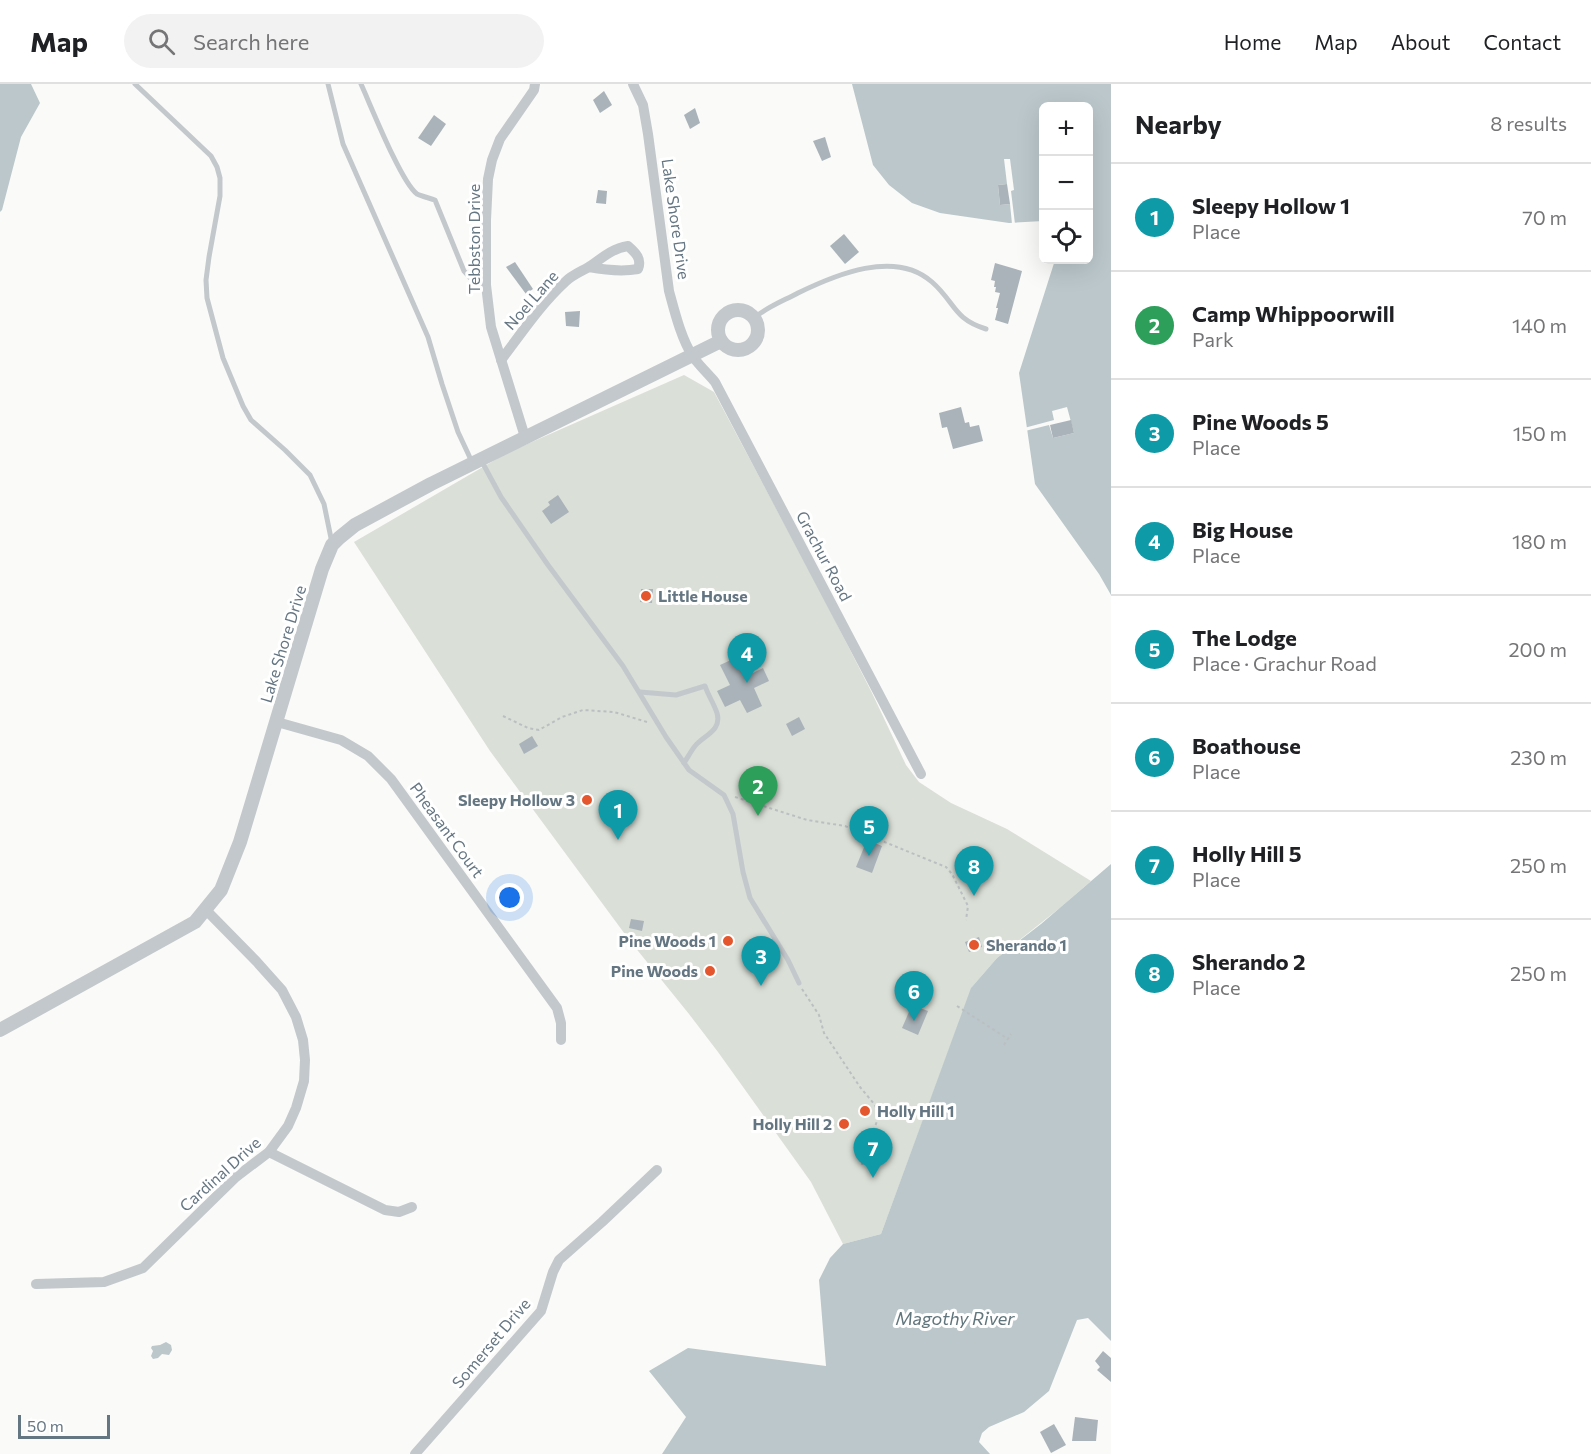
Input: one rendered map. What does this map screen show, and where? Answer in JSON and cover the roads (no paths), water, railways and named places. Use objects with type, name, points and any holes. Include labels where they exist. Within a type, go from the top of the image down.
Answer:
[{"type":"street","name":"Tebbston Drive","points":[[525,437],[491,327],[486,285],[488,179],[500,139],[534,90],[535,84]]},
{"type":"street","name":"Lake Shore Drive","points":[[633,84],[643,105],[669,291],[693,356]]},
{"type":"street","name":"Noel Lane","points":[[501,360],[565,281],[589,267]]},
{"type":"street","points":[[743,310],[754,318],[758,330],[757,337],[749,346],[743,349],[731,349],[721,341],[717,328],[723,315],[729,311],[743,310]]},
{"type":"street","name":"Lake Shore Drive","points":[[0,1030],[195,922],[221,890],[277,722],[322,569],[332,545],[339,538],[355,525],[525,437],[721,341]]},
{"type":"street","name":"Grachur Road","points":[[693,356],[715,382],[921,774]]},
{"type":"street","name":"Pheasant Court","points":[[277,722],[341,740],[368,756],[391,779],[557,1008],[561,1023],[561,1040]]},
{"type":"street","name":"Cardinal Drive","points":[[36,1284],[104,1282],[142,1268],[236,1177],[270,1152],[288,1126],[301,1090],[305,1060],[303,1040],[296,1017],[282,990],[206,910]]},
{"type":"street","points":[[270,1152],[385,1210],[399,1212],[412,1207]]},
{"type":"street","name":"Somerset Drive","points":[[415,1454],[541,1311],[559,1260],[657,1170]]},
{"type":"lane","points":[[135,84],[211,156],[217,167],[220,178],[220,196],[209,257],[207,298],[223,358],[251,420],[310,475],[324,504],[332,545]]},
{"type":"lane","points":[[328,84],[343,144],[428,337],[455,422],[477,462],[548,565],[601,635],[689,770],[724,795],[733,814],[750,898],[788,960],[798,983]]},
{"type":"lane","points":[[361,84],[405,179],[418,195],[428,196],[435,200],[464,272],[475,283],[486,285]]},
{"type":"lane","points":[[754,318],[773,305],[824,280],[881,266],[913,271],[924,277],[932,282],[961,317],[971,324],[986,329]]},
{"type":"lane","points":[[639,692],[676,695],[705,686],[717,712],[718,722],[715,729],[696,744],[684,762]]},
{"type":"water","points":[[0,84],[31,84],[40,103],[21,137],[0,212]]},
{"type":"water","points":[[852,84],[1111,84],[1111,595],[1099,574],[1035,484],[1019,373],[1054,264],[1093,264],[1093,102],[1039,102],[1039,221],[1009,223],[940,213],[912,203],[889,185],[873,165]]},
{"type":"water","name":"Magothy River","points":[[1111,864],[1111,1341],[1088,1318],[1077,1320],[1049,1391],[1024,1412],[989,1427],[982,1433],[979,1442],[990,1454],[662,1454],[686,1417],[649,1371],[688,1348],[826,1366],[819,1280],[830,1258],[843,1244],[881,1234],[971,988],[997,958]]},
{"type":"water","points":[[166,1342],[171,1345],[172,1350],[169,1355],[162,1354],[153,1359],[152,1346]]},
{"type":"place","name":"Little House","points":[[646,596]]},
{"type":"place","name":"Big House","points":[[747,683]]},
{"type":"place","name":"Sleepy Hollow 3","points":[[587,800]]},
{"type":"place","name":"Camp Whippoorwill","points":[[758,816]]},
{"type":"place","name":"Sleepy Hollow 1","points":[[618,840]]},
{"type":"place","name":"The Lodge","points":[[869,856]]},
{"type":"place","name":"Sherando 2","points":[[974,896]]},
{"type":"place","name":"Pine Woods 1","points":[[728,941]]},
{"type":"place","name":"Sherando 1","points":[[974,945]]},
{"type":"place","name":"Pine Woods","points":[[710,971]]},
{"type":"place","name":"Pine Woods 5","points":[[761,986]]},
{"type":"place","name":"Boathouse","points":[[914,1021]]},
{"type":"place","name":"Holly Hill 1","points":[[865,1111]]},
{"type":"place","name":"Holly Hill 2","points":[[844,1124]]},
{"type":"place","name":"Holly Hill 5","points":[[873,1178]]}]
